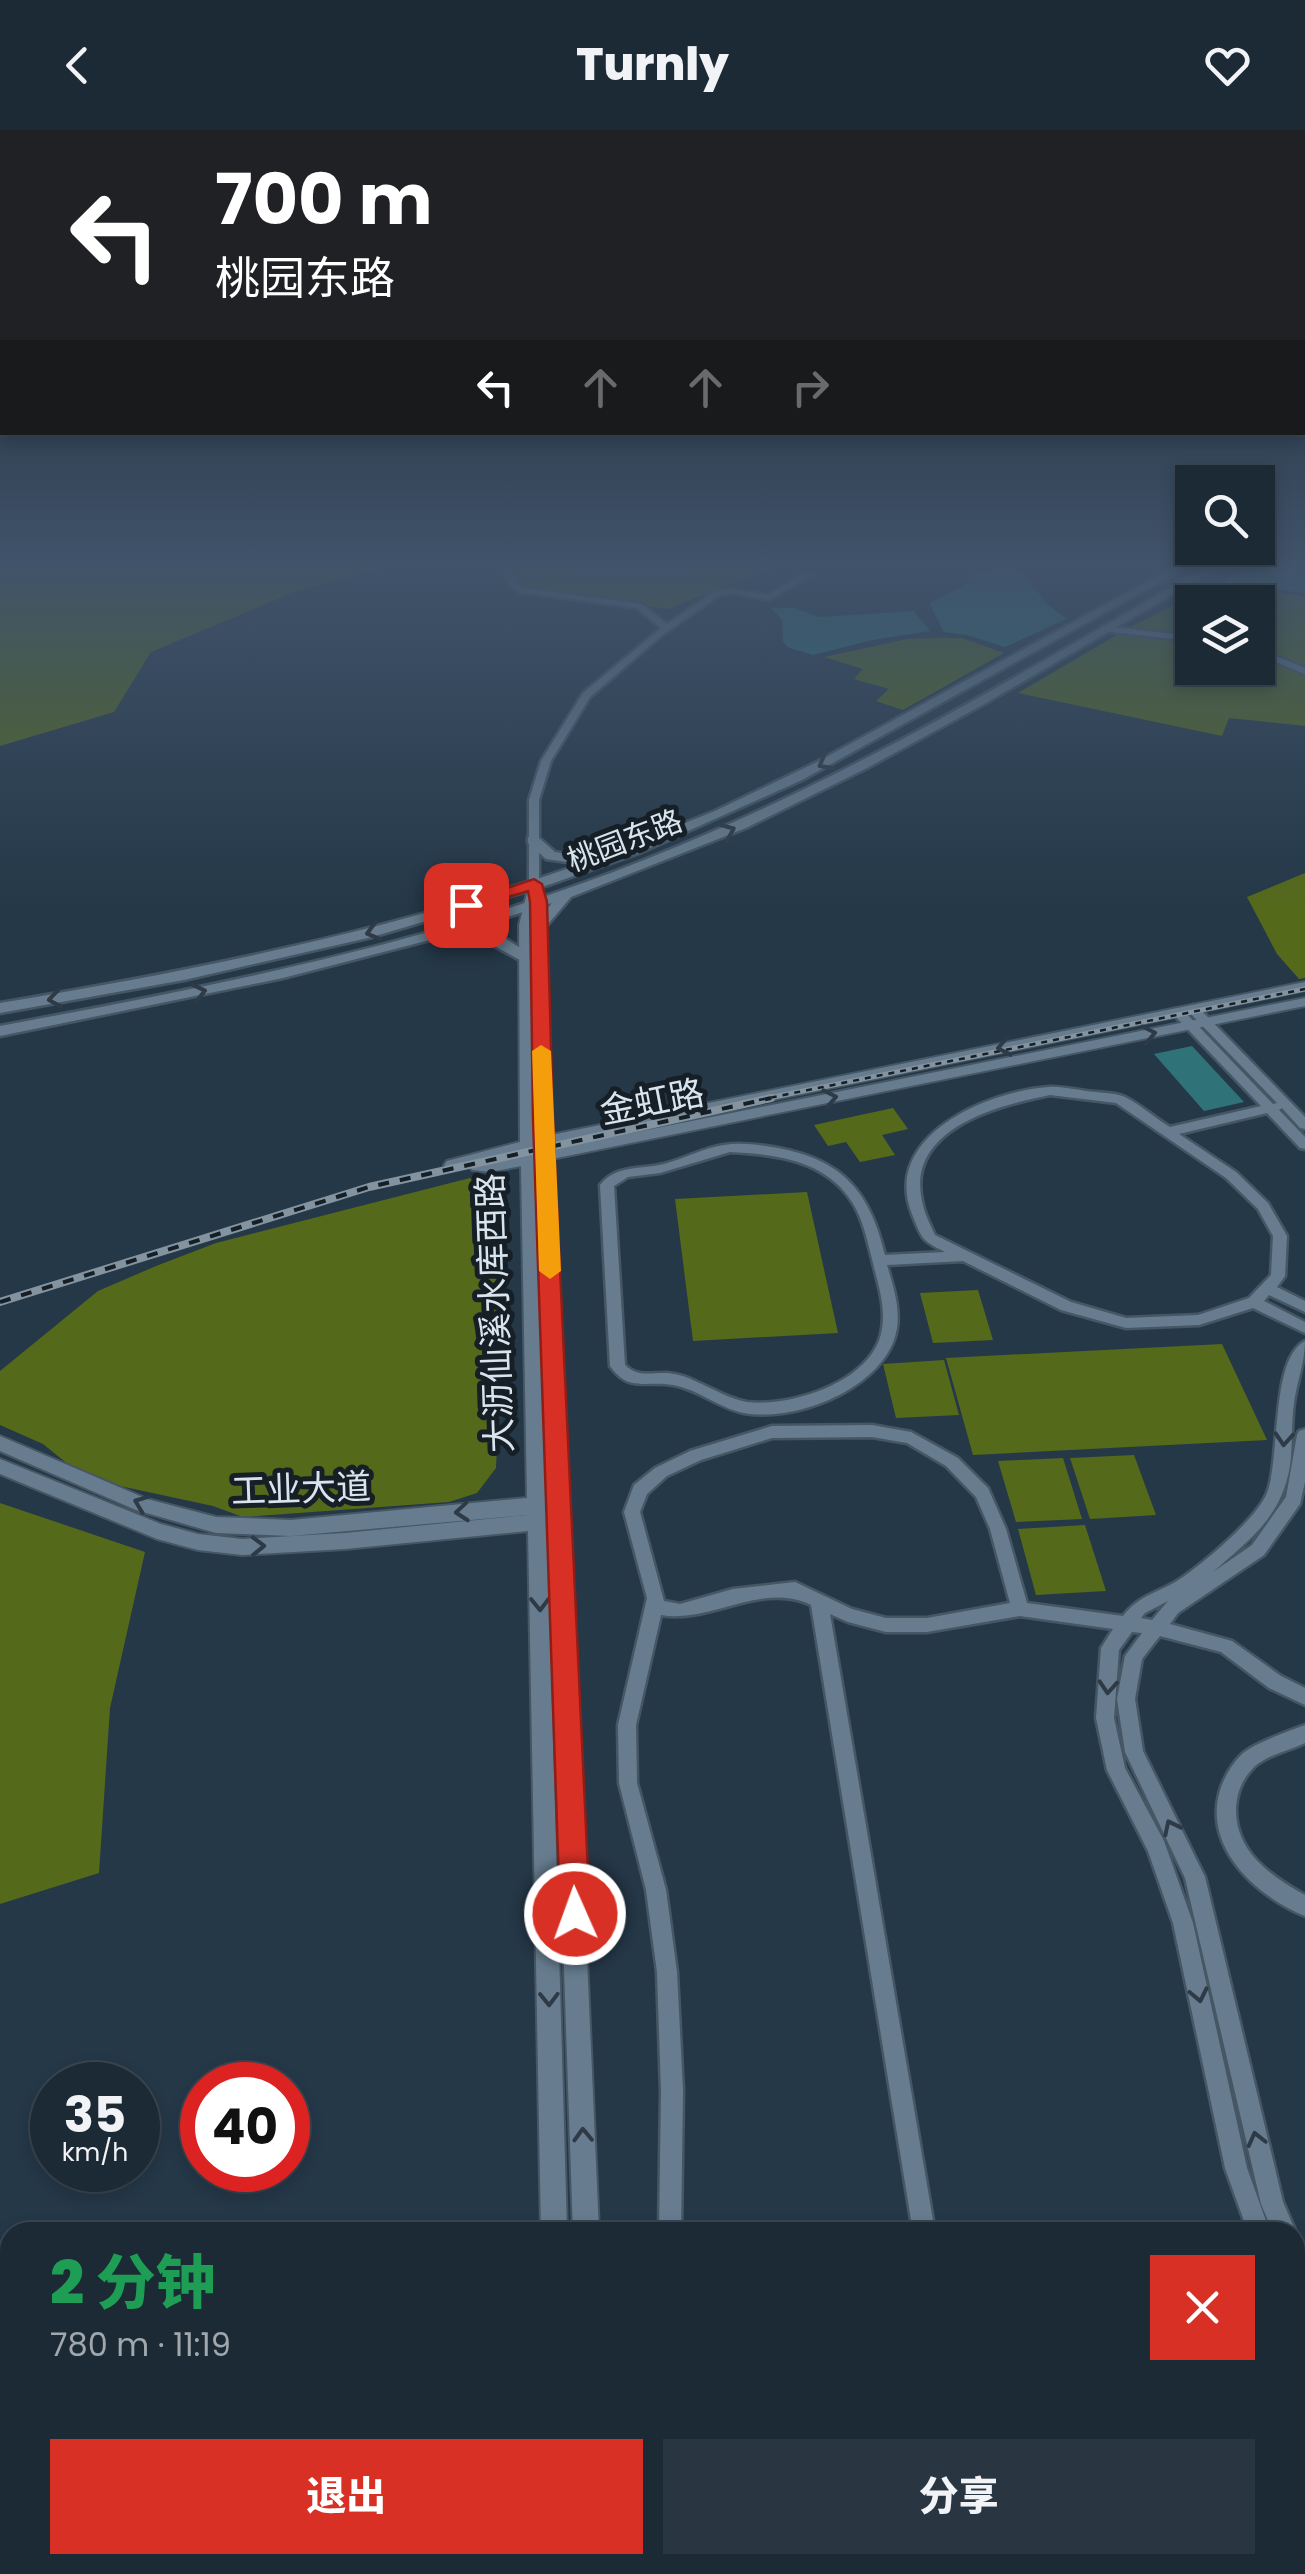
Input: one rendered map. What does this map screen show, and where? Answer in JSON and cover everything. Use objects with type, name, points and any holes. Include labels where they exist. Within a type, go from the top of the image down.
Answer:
[{"type":"main road","name":"桃园东路","points":[[0,1008],[132,986],[352,938],[502,894],[534,876],[607,859],[721,814],[801,776],[978,679]]},
{"type":"main road","name":"桃园东路","points":[[0,1032],[140,1006],[438,933],[578,889],[692,846],[822,786],[1014,679]]},
{"type":"main road","points":[[533,840],[551,856],[566,860],[607,859]]},
{"type":"main road","points":[[539,926],[559,902],[578,889]]},
{"type":"main road","points":[[438,933],[488,936],[510,944],[525,957]]},
{"type":"street","points":[[585,2222],[548,1512],[537,1149],[525,957],[533,904],[534,800],[558,736],[603,679]]},
{"type":"street","points":[[529,1186],[494,1160],[535,1119],[539,926],[533,904]]},
{"type":"street","name":"金虹路","points":[[537,1149],[576,1134],[1305,986]]},
{"type":"street","name":"金虹路","points":[[494,1160],[1305,1002]]},
{"type":"street","points":[[1186,1010],[1305,1145]]},
{"type":"street","points":[[1199,1024],[1305,1125]]},
{"type":"street","points":[[1050,1091],[1088,1092],[1120,1099],[1168,1132],[1231,1175],[1263,1206],[1280,1236],[1278,1276],[1254,1302],[1198,1320],[1126,1323],[1066,1306],[928,1238],[918,1218],[911,1190],[916,1166],[929,1143],[958,1117],[1012,1097],[1050,1091]]},
{"type":"street","points":[[1168,1132],[1286,1105]]},
{"type":"street","points":[[535,1119],[560,1132],[576,1134]]},
{"type":"street","points":[[730,1148],[761,1149],[814,1162],[857,1194],[870,1218],[879,1260],[891,1317],[875,1358],[855,1380],[834,1392],[801,1404],[765,1408],[718,1401],[678,1380],[636,1380],[623,1374],[618,1366],[607,1185],[622,1173],[664,1168],[694,1154],[730,1148]]},
{"type":"street","name":"大沥仙溪水库西路","points":[[537,1149],[529,1186],[548,1512],[554,2222]]},
{"type":"street","points":[[879,1260],[966,1256]]},
{"type":"street","points":[[1267,1288],[1305,1306]]},
{"type":"street","points":[[1254,1302],[1305,1328]]},
{"type":"street","points":[[1255,2222],[1236,2168],[1183,1923],[1157,1848],[1116,1770],[1106,1718],[1110,1648],[1139,1608],[1186,1584],[1257,1524],[1275,1496],[1282,1464],[1286,1404],[1296,1356],[1305,1346]]},
{"type":"street","points":[[765,1408],[772,1432]]},
{"type":"street","points":[[670,2222],[672,2091],[667,1972],[656,1890],[628,1783],[627,1726],[656,1598],[632,1512],[640,1490],[660,1472],[696,1455],[772,1432],[872,1431],[912,1438],[952,1462],[982,1492],[998,1529],[1020,1609]]},
{"type":"street","points":[[1281,2222],[1268,2186],[1195,1877],[1134,1752],[1126,1699],[1134,1656],[1172,1608],[1258,1550],[1294,1499],[1305,1435]]},
{"type":"street","name":"工业大道","points":[[0,1443],[143,1505],[216,1525],[291,1528],[548,1512]]},
{"type":"street","name":"工业大道","points":[[0,1466],[158,1532],[242,1547],[328,1543],[548,1512]]},
{"type":"street","points":[[653,1606],[680,1611],[733,1596],[795,1589],[848,1614],[886,1625],[927,1625],[1020,1609],[1157,1628],[1226,1646],[1275,1682],[1305,1697]]},
{"type":"street","points":[[819,1601],[922,2222]]},
{"type":"street","points":[[1305,1733],[1291,1743],[1253,1757],[1232,1776],[1226,1803],[1229,1833],[1250,1868],[1305,1906]]},
{"type":"green space","points":[[0,679],[134,679],[114,712],[0,746]]},
{"type":"green space","points":[[854,679],[958,679],[903,710],[876,701],[889,689]]},
{"type":"green space","points":[[1042,679],[1175,679],[1175,685],[1275,685],[1275,679],[1305,679],[1305,726],[1229,718],[1222,736],[1018,693]]},
{"type":"green space","points":[[1305,873],[1305,978],[1299,979],[1277,954],[1247,897]]},
{"type":"green space","points":[[893,1108],[908,1129],[882,1135],[895,1155],[860,1162],[846,1142],[828,1146],[814,1125]]},
{"type":"green space","points":[[470,1178],[495,1190],[508,1213],[496,1468],[477,1493],[449,1502],[243,1517],[213,1506],[106,1483],[69,1465],[43,1444],[0,1425],[0,1371],[98,1291],[216,1243]]},
{"type":"green space","points":[[807,1192],[838,1333],[693,1341],[675,1199]]},
{"type":"green space","points":[[978,1290],[993,1340],[933,1343],[920,1293]]},
{"type":"green space","points":[[1222,1344],[1267,1440],[973,1455],[946,1358]]},
{"type":"green space","points":[[944,1360],[959,1415],[896,1418],[883,1364]]},
{"type":"green space","points":[[1134,1455],[1156,1515],[1090,1519],[1070,1458]]},
{"type":"green space","points":[[1063,1458],[1082,1519],[1016,1522],[998,1461]]},
{"type":"green space","points":[[0,1503],[145,1552],[110,1708],[99,1873],[0,1904]]},
{"type":"green space","points":[[1085,1525],[1106,1591],[1036,1595],[1018,1529]]},
{"type":"shaded area","points":[[1192,1046],[1244,1102],[1204,1111],[1154,1054]]},
{"type":"railway","points":[[759,1100],[1305,989]]},
{"type":"railway","points":[[0,1302],[369,1187],[771,1098]]},
{"type":"slow traffic","points":[[541,1051],[550,1271]]},
{"type":"route","points":[[466,905],[534,884],[539,902],[543,1118],[575,1914]]}]
